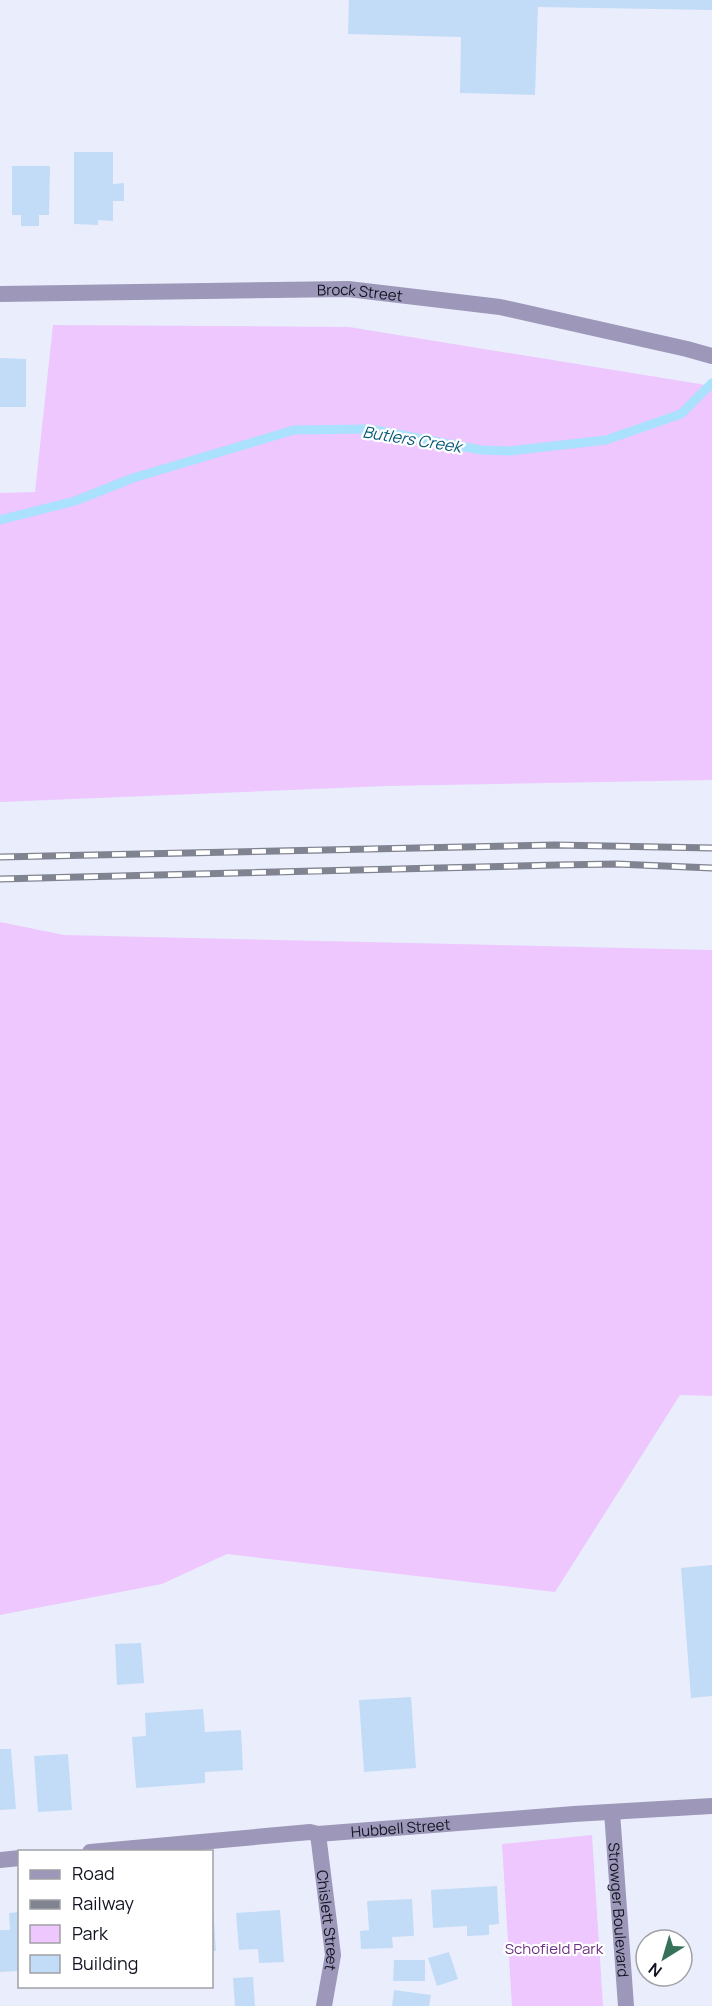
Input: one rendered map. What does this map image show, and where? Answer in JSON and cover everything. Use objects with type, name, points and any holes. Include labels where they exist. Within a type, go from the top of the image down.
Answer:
[{"type":"street","name":"Brock Street","points":[[0,294],[348,289],[500,307],[712,356]]},
{"type":"street","name":"Hubbell Street","points":[[102,1850],[310,1832],[318,1834],[712,1806]]},
{"type":"street","name":"Strowger Boulevard","points":[[612,1812],[626,2006]]},
{"type":"street","name":"Chislett Street","points":[[318,1834],[333,1955],[324,2006]]},
{"type":"street","points":[[0,1860],[18,1858]]},
{"type":"green space","points":[[53,325],[349,327],[712,386],[712,780],[386,786],[0,802],[0,493],[35,492]]},
{"type":"green space","points":[[0,922],[64,935],[712,950],[712,1396],[680,1395],[555,1592],[227,1554],[162,1584],[0,1615]]},
{"type":"green space","name":"Schofield Park","points":[[592,1835],[603,2006],[512,2006],[502,1844]]},
{"type":"building","points":[[349,0],[712,0],[712,10],[538,7],[535,95],[460,93],[461,37],[348,34]]},
{"type":"building","points":[[74,152],[113,152],[113,184],[124,183],[124,201],[113,201],[113,221],[98,220],[98,225],[74,224]]},
{"type":"building","points":[[12,166],[50,166],[49,215],[39,215],[39,226],[21,226],[21,215],[12,215]]},
{"type":"building","points":[[0,358],[26,359],[26,407],[0,407]]},
{"type":"building","points":[[712,1565],[712,1696],[691,1698],[681,1568]]},
{"type":"building","points":[[141,1643],[144,1683],[117,1685],[115,1644]]},
{"type":"building","points":[[411,1697],[416,1768],[364,1772],[359,1700]]},
{"type":"building","points":[[203,1709],[205,1732],[241,1730],[243,1770],[205,1772],[205,1783],[136,1788],[132,1737],[146,1736],[145,1713]]},
{"type":"building","points":[[0,1749],[11,1749],[16,1809],[0,1810]]},
{"type":"building","points":[[68,1754],[72,1810],[38,1812],[34,1756]]},
{"type":"building","points":[[497,1886],[499,1924],[489,1925],[489,1935],[467,1936],[467,1926],[433,1928],[431,1890]]},
{"type":"building","points":[[412,1899],[414,1936],[392,1937],[393,1948],[361,1949],[360,1931],[369,1930],[367,1901]]},
{"type":"building","points":[[213,1908],[216,1951],[213,1951]]},
{"type":"building","points":[[280,1910],[284,1962],[259,1963],[258,1949],[239,1950],[236,1913]]},
{"type":"building","points":[[18,1912],[18,1971],[0,1972],[0,1930],[10,1930],[9,1913]]},
{"type":"building","points":[[449,1952],[458,1979],[437,1986],[428,1958]]},
{"type":"building","points":[[394,1960],[425,1960],[425,1981],[393,1981]]},
{"type":"building","points":[[253,1977],[255,2006],[235,2006],[233,1978]]},
{"type":"building","points":[[394,1990],[431,1995],[429,2006],[392,2006]]},
{"type":"waterway","name":"Butlers Creek","points":[[0,520],[75,501],[133,478],[294,430],[370,429],[481,450],[509,451],[606,440],[681,414],[712,383]]},
{"type":"railway","points":[[0,857],[555,845],[712,848]]},
{"type":"railway","points":[[0,879],[616,864],[712,868]]}]
